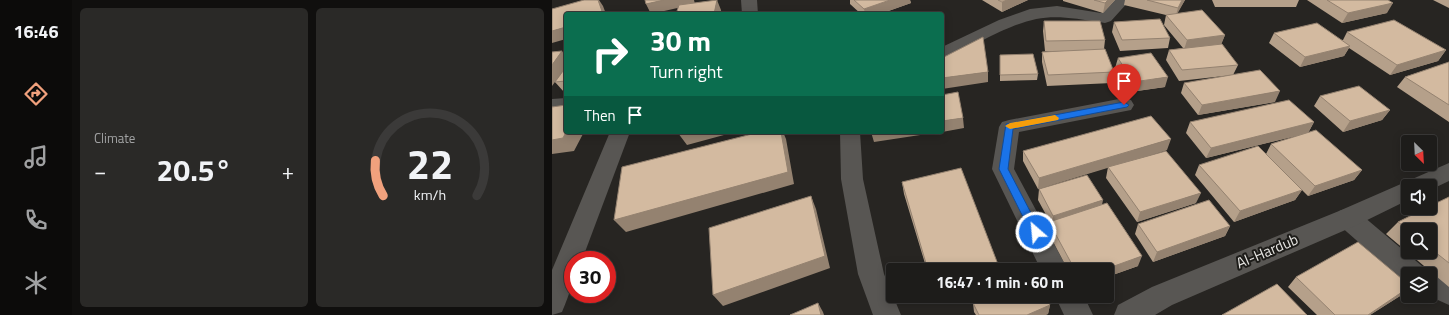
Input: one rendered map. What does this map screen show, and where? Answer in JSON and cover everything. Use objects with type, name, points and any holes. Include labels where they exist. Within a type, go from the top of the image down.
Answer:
[{"type":"street","points":[[749,0],[750,12]]},
{"type":"street","points":[[944,53],[1026,14],[1064,12],[1105,18],[1122,0]]},
{"type":"street","points":[[552,106],[564,105]]},
{"type":"street","points":[[1051,263],[1003,169],[1009,126],[1124,105]]},
{"type":"street","points":[[552,303],[619,134]]},
{"type":"street","points":[[850,134],[852,179],[871,274],[887,315]]},
{"type":"street","points":[[1430,179],[1449,170]]},
{"type":"street","name":"Al-Hardub","points":[[1128,315],[1162,296],[1348,218],[1401,193]]},
{"type":"street","points":[[1348,218],[1404,267]]},
{"type":"street","points":[[1437,286],[1449,292]]},
{"type":"street","points":[[1072,303],[1078,315]]},
{"type":"building","points":[[584,0],[598,0],[602,12],[564,12],[564,28],[552,31],[552,9]]},
{"type":"building","points":[[645,0],[664,0],[646,4]]},
{"type":"building","points":[[717,0],[714,12],[677,12],[679,5]]},
{"type":"building","points":[[854,0],[890,0],[864,9]]},
{"type":"building","points":[[1094,0],[1108,0],[1105,3]]},
{"type":"building","points":[[1147,0],[1182,0],[1178,8]]},
{"type":"building","points":[[1327,0],[1388,0],[1393,3],[1348,13]]},
{"type":"building","points":[[1202,10],[1225,35],[1187,40],[1166,15]]},
{"type":"building","points":[[1160,19],[1170,38],[1122,40],[1114,22]]},
{"type":"building","points":[[1394,20],[1446,50],[1397,65],[1347,32]]},
{"type":"building","points":[[1044,21],[1100,21],[1105,40],[1046,41]]},
{"type":"building","points":[[1317,23],[1350,46],[1305,57],[1274,33]]},
{"type":"building","points":[[983,37],[988,72],[944,78],[944,57]]},
{"type":"building","points":[[1222,44],[1238,65],[1182,70],[1169,50]]},
{"type":"building","points":[[1105,49],[1114,72],[1048,75],[1042,52]]},
{"type":"building","points":[[562,51],[552,65],[552,52]]},
{"type":"building","points":[[1151,53],[1168,77],[1133,82],[1118,58]]},
{"type":"building","points":[[1033,54],[1038,74],[1000,75],[1000,55]]},
{"type":"building","points":[[1449,62],[1449,105],[1405,77]]},
{"type":"building","points":[[564,70],[564,81],[555,82]]},
{"type":"building","points":[[1260,70],[1280,91],[1202,105],[1184,83]]},
{"type":"building","points":[[1359,86],[1390,110],[1350,121],[1320,96]]},
{"type":"building","points":[[958,92],[963,118],[944,121],[944,95]]},
{"type":"building","points":[[1289,100],[1314,122],[1211,148],[1190,122]]},
{"type":"building","points":[[564,105],[565,134],[563,138],[552,140],[552,107]]},
{"type":"building","points":[[1151,116],[1171,139],[1039,178],[1023,151]]},
{"type":"building","points":[[1316,130],[1362,170],[1315,186],[1271,144]]},
{"type":"building","points":[[752,134],[781,134],[788,172],[614,220],[622,167]]},
{"type":"building","points":[[1258,146],[1302,190],[1240,211],[1199,165]]},
{"type":"building","points":[[1166,151],[1201,193],[1140,212],[1108,167]]},
{"type":"building","points":[[961,168],[997,263],[926,263],[902,182]]},
{"type":"building","points":[[1087,175],[1103,200],[1053,216],[1039,189]]},
{"type":"building","points":[[811,196],[825,256],[713,295],[709,228]]},
{"type":"building","points":[[1449,197],[1449,263],[1437,254],[1437,223],[1401,224],[1398,222],[1412,215],[1437,215],[1437,203]]},
{"type":"building","points":[[1209,200],[1230,226],[1157,252],[1138,224]]},
{"type":"building","points":[[1107,203],[1142,256],[1114,266],[1114,263],[1071,263],[1049,222]]},
{"type":"building","points":[[1358,242],[1401,278],[1401,293],[1368,315],[1335,315],[1296,277]]},
{"type":"building","points":[[1277,284],[1307,315],[1222,315]]},
{"type":"building","points":[[818,303],[821,315],[790,315]]},
{"type":"building","points":[[973,303],[1049,303],[1050,305],[1027,315],[979,315]]},
{"type":"slow traffic","points":[[1010,126],[1055,118]]},
{"type":"route","points":[[1036,232],[1003,169],[1009,126],[1124,105]]}]
